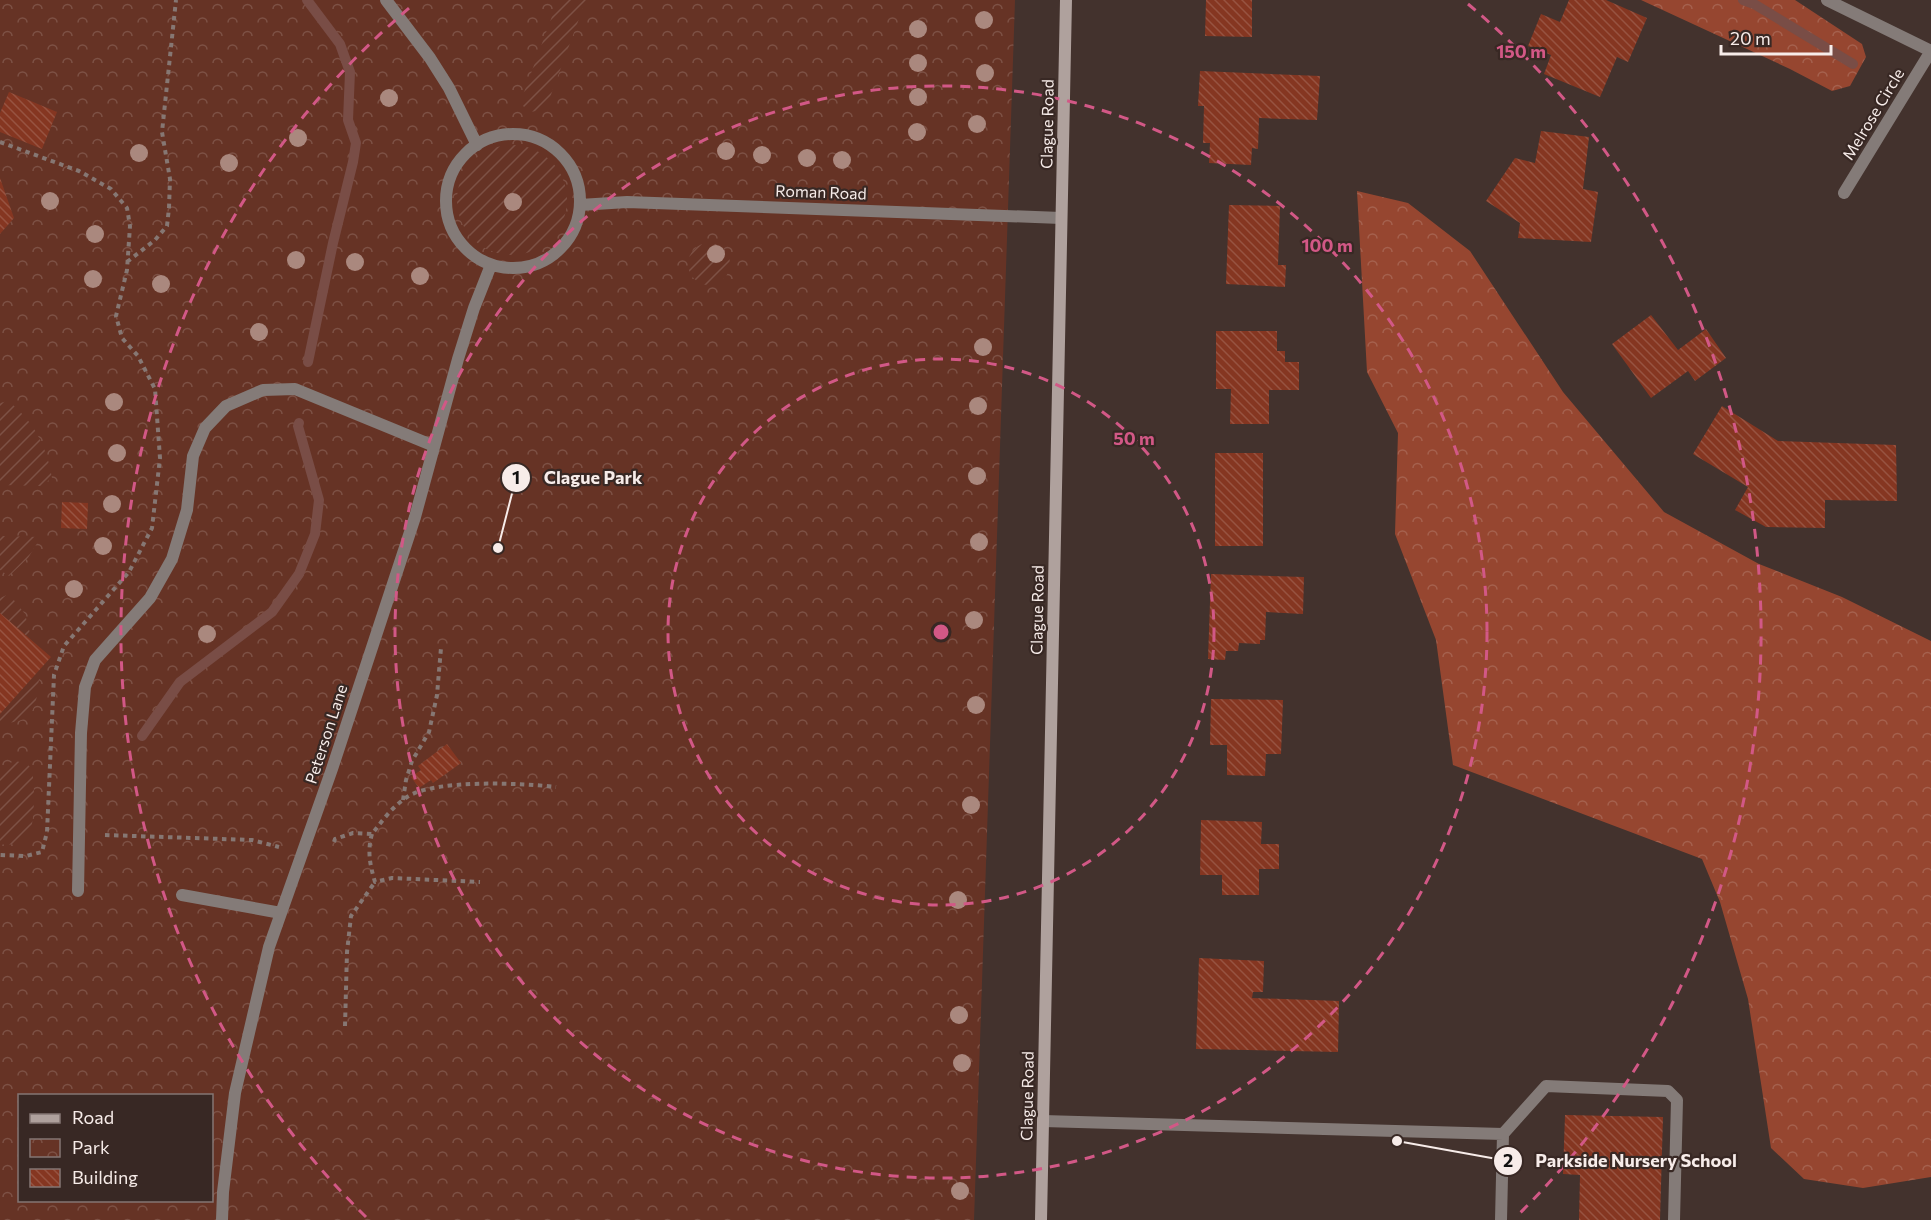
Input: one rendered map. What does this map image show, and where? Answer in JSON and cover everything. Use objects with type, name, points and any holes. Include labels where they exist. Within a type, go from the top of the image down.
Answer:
[{"type":"main road","name":"Clague Road","points":[[1041,1220],[1065,0]]},
{"type":"street","points":[[386,0],[449,87],[477,145]]},
{"type":"street","points":[[1827,0],[1931,51]]},
{"type":"street","name":"Melrose Circle","points":[[1844,193],[1931,51]]},
{"type":"street","points":[[508,134],[527,135],[545,142],[561,154],[572,169],[579,187],[580,205],[576,225],[568,240],[556,253],[541,262],[525,267],[507,268],[491,265],[475,257],[462,245],[447,215],[446,197],[450,178],[459,162],[472,148],[489,138],[508,134]]},
{"type":"street","name":"Roman Road","points":[[580,205],[627,202],[1061,218]]},
{"type":"street","name":"Peterson Lane","points":[[222,1220],[223,1192],[236,1093],[269,947],[332,769],[415,517],[458,359],[491,265]]},
{"type":"street","points":[[78,891],[81,733],[85,687],[95,660],[150,598],[172,559],[187,510],[194,456],[205,428],[226,405],[263,390],[295,389],[435,446]]},
{"type":"street","points":[[182,895],[281,914]]},
{"type":"street","points":[[1501,1220],[1503,1134],[1546,1086],[1668,1091],[1677,1100],[1674,1220]]},
{"type":"street","points":[[1043,1121],[1503,1134]]},
{"type":"path","points":[[127,262],[155,240],[166,226],[170,179],[162,132],[176,0]]},
{"type":"path","points":[[0,142],[79,171],[111,189],[127,208],[130,226],[127,262],[116,316],[122,338],[138,356],[155,388],[160,458],[152,528],[129,572],[64,646],[54,675],[47,832],[42,852],[26,856],[0,855]]},
{"type":"path","points":[[403,801],[412,761],[429,732],[437,695],[441,648]]},
{"type":"path","points":[[375,882],[369,862],[369,843],[372,834],[390,812],[408,796],[441,787],[526,783],[556,787]]},
{"type":"path","points":[[332,847],[335,839],[353,833],[372,834]]},
{"type":"path","points":[[97,835],[252,840],[284,848]]},
{"type":"path","points":[[345,1026],[347,952],[351,916],[375,882],[392,878],[480,882]]},
{"type":"green space","points":[[0,0],[1015,0],[974,1220],[0,1220]]},
{"type":"green space","points":[[558,0],[586,0],[549,100],[543,110],[530,112],[523,106],[523,95]]},
{"type":"green space","points":[[1641,0],[1795,0],[1862,44],[1866,57],[1850,86],[1832,91]]},
{"type":"green space","points":[[512,145],[533,149],[551,161],[563,179],[567,200],[563,221],[551,239],[533,251],[512,255],[491,251],[473,239],[461,221],[457,200],[461,179],[473,161],[491,149]]},
{"type":"green space","points":[[1357,191],[1408,203],[1470,251],[1563,392],[1664,512],[1759,564],[1842,597],[1931,641],[1931,1177],[1863,1188],[1804,1179],[1771,1148],[1748,999],[1720,902],[1702,859],[1453,765],[1436,640],[1395,534],[1398,433],[1367,372]]},
{"type":"green space","points":[[709,243],[724,249],[730,264],[724,279],[709,285],[694,279],[688,264],[694,249]]},
{"type":"green space","points":[[8,401],[25,417],[43,445],[52,478],[41,486],[0,485],[0,403]]},
{"type":"green space","points":[[0,536],[41,537],[28,558],[9,576],[0,570]]},
{"type":"green space","points":[[9,594],[25,614],[32,641],[0,613],[0,598]]},
{"type":"green space","points":[[40,669],[33,710],[24,719],[0,724],[0,714]]},
{"type":"green space","points":[[16,761],[27,764],[31,768],[33,777],[31,829],[20,842],[0,844],[0,772],[6,764]]},
{"type":"building","points":[[1206,0],[1252,0],[1252,37],[1205,36]]},
{"type":"building","points":[[1569,0],[1606,0],[1647,18],[1628,62],[1617,57],[1600,97],[1544,74],[1551,55],[1528,46],[1541,14],[1560,22]]},
{"type":"building","points":[[1200,71],[1320,76],[1317,120],[1259,118],[1258,149],[1252,148],[1251,165],[1209,163],[1210,143],[1203,143],[1204,106],[1198,106]]},
{"type":"building","points":[[9,92],[57,112],[42,149],[0,132],[0,113]]},
{"type":"building","points":[[1541,131],[1589,137],[1583,189],[1598,192],[1591,242],[1518,238],[1520,223],[1486,201],[1515,158],[1535,163]]},
{"type":"building","points":[[0,178],[14,218],[0,234]]},
{"type":"building","points":[[1229,205],[1280,206],[1278,265],[1286,265],[1285,287],[1226,284]]},
{"type":"building","points":[[1651,315],[1678,350],[1706,329],[1726,358],[1695,381],[1688,371],[1651,398],[1612,344]]},
{"type":"building","points":[[1216,331],[1277,331],[1277,351],[1285,351],[1285,362],[1299,362],[1299,390],[1269,390],[1269,424],[1230,424],[1231,389],[1216,389]]},
{"type":"building","points":[[1722,406],[1778,441],[1896,445],[1897,501],[1825,500],[1825,528],[1766,527],[1735,510],[1748,487],[1693,454]]},
{"type":"building","points":[[1215,453],[1263,453],[1263,546],[1215,546]]},
{"type":"building","points":[[62,502],[88,503],[87,529],[61,528]]},
{"type":"building","points":[[1211,574],[1304,577],[1303,614],[1266,612],[1265,640],[1260,640],[1260,644],[1239,643],[1238,651],[1226,651],[1225,660],[1208,659]]},
{"type":"building","points":[[0,613],[51,657],[0,714]]},
{"type":"building","points":[[1211,699],[1283,700],[1281,754],[1266,754],[1265,776],[1227,775],[1227,745],[1210,745]]},
{"type":"building","points":[[447,744],[461,763],[433,783],[431,780],[419,788],[411,777],[421,770],[418,766]]},
{"type":"building","points":[[1201,820],[1262,822],[1261,844],[1279,844],[1279,869],[1259,869],[1259,895],[1222,895],[1222,875],[1200,875]]},
{"type":"building","points":[[1199,958],[1264,961],[1263,992],[1253,992],[1252,998],[1339,1001],[1338,1052],[1196,1049]]},
{"type":"building","points":[[1565,1115],[1663,1117],[1660,1220],[1579,1220],[1580,1175],[1563,1174]]},
{"type":"waterway","points":[[307,0],[340,44],[350,72],[348,120],[356,143],[308,362]]},
{"type":"waterway","points":[[1743,0],[1754,4],[1853,64]]},
{"type":"waterway","points":[[142,736],[180,682],[272,612],[299,574],[315,534],[319,500],[299,423]]},
{"type":"place","name":"Clague Park","points":[[498,548]]},
{"type":"place","name":"Parkside Nursery School","points":[[1397,1141]]}]
